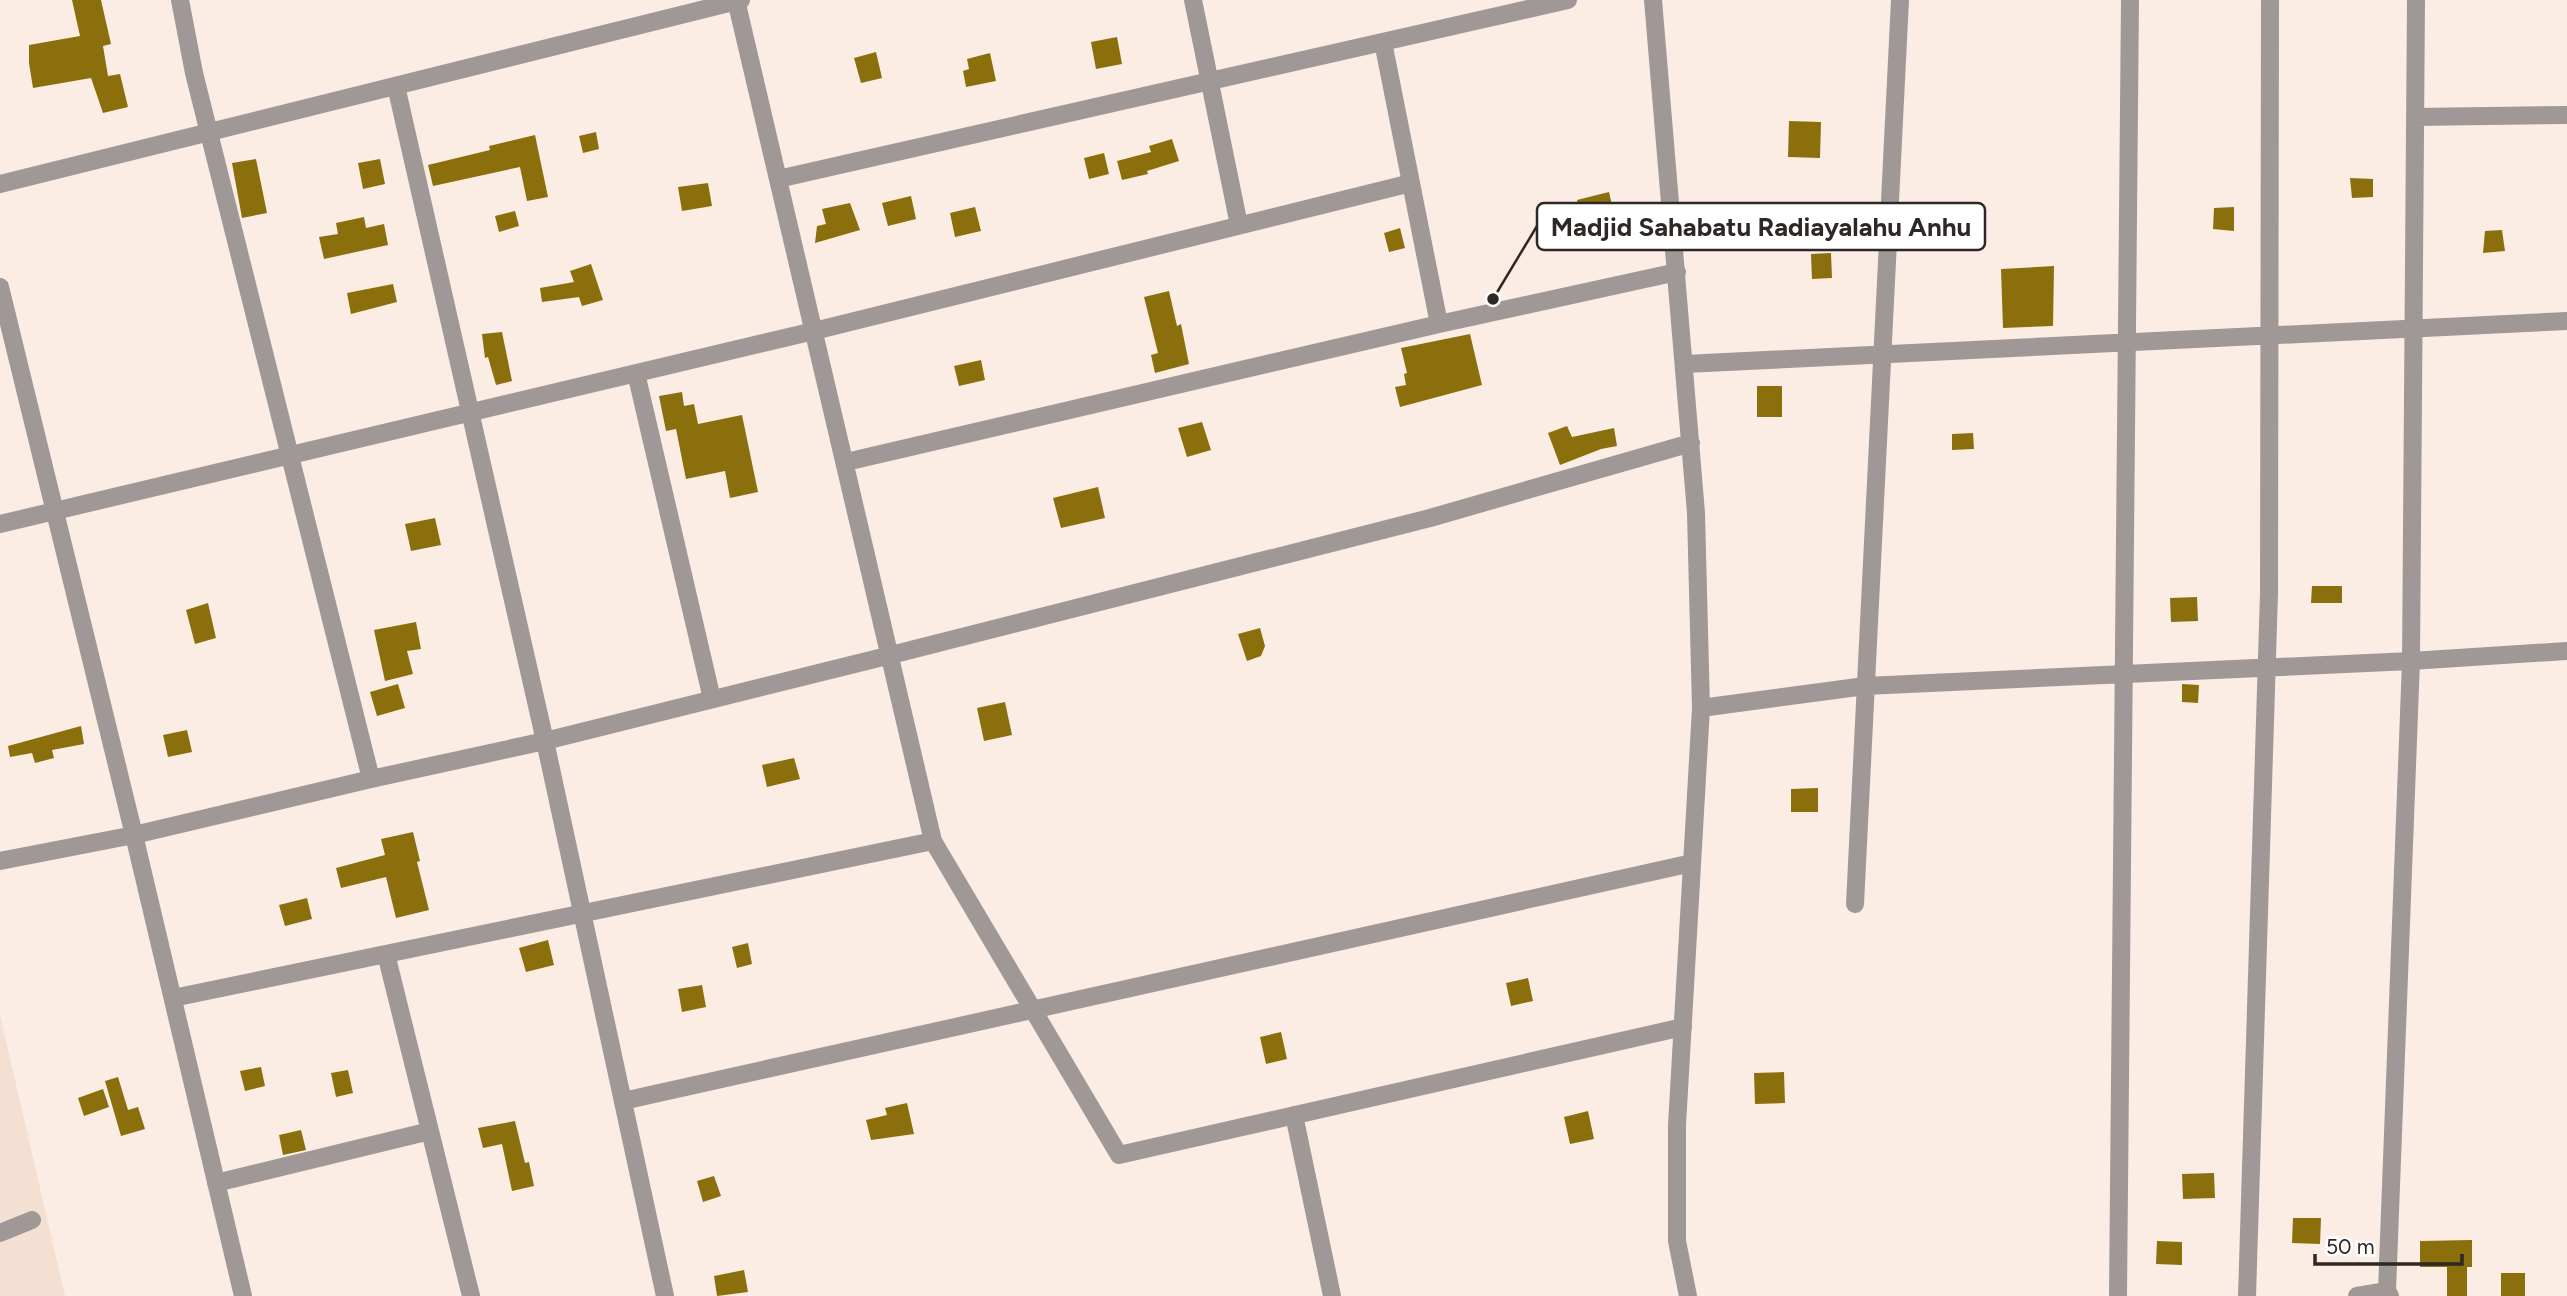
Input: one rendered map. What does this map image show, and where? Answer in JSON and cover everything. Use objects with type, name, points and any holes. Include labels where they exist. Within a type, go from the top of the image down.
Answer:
[{"type":"street","points":[[180,0],[208,132],[371,779]]},
{"type":"street","points":[[0,184],[738,0],[933,841],[1119,1155],[1683,1027]]},
{"type":"street","points":[[1193,0],[1239,225]]},
{"type":"street","points":[[778,179],[1569,0]]},
{"type":"street","points":[[1653,0],[1696,513],[1701,708],[1677,1125],[1677,1241],[1688,1296]]},
{"type":"street","points":[[1855,904],[1900,0]]},
{"type":"street","points":[[2118,1296],[2130,0]]},
{"type":"street","points":[[2247,1296],[2269,593],[2270,0]]},
{"type":"street","points":[[2357,1296],[2389,1293],[2410,661],[2416,0]]},
{"type":"street","points":[[1383,42],[1438,324]]},
{"type":"street","points":[[396,86],[545,741],[666,1296]]},
{"type":"street","points":[[2415,117],[2567,115]]},
{"type":"street","points":[[0,524],[814,331],[1411,183]]},
{"type":"street","points":[[846,463],[1438,324],[1677,272]]},
{"type":"street","points":[[0,287],[243,1296]]},
{"type":"street","points":[[1685,364],[2567,321]]},
{"type":"street","points":[[636,373],[712,699]]},
{"type":"street","points":[[0,861],[134,835],[545,741],[1430,518],[1692,443]]},
{"type":"street","points":[[1701,708],[1866,687],[2410,661],[2567,650]]},
{"type":"street","points":[[173,998],[933,841]]},
{"type":"street","points":[[623,1101],[1692,863]]},
{"type":"street","points":[[386,954],[471,1296]]},
{"type":"street","points":[[1294,1115],[1332,1296]]},
{"type":"street","points":[[216,1183],[430,1131]]},
{"type":"street","points":[[0,1233],[32,1220]]},
{"type":"shaded area","points":[[0,1015],[65,1296],[0,1296]]},
{"type":"building","points":[[72,0],[101,0],[111,44],[103,46],[108,76],[120,74],[128,107],[103,113],[91,78],[33,88],[29,45],[80,36]]},
{"type":"building","points":[[1117,37],[1122,64],[1096,69],[1091,42]]},
{"type":"building","points":[[876,52],[882,78],[861,83],[854,58]]},
{"type":"building","points":[[990,53],[996,81],[966,87],[963,71],[969,69],[967,59]]},
{"type":"building","points":[[1789,121],[1821,122],[1820,158],[1788,157]]},
{"type":"building","points":[[596,132],[599,149],[583,153],[579,136]]},
{"type":"building","points":[[535,135],[548,197],[527,201],[520,167],[433,186],[428,165],[490,150],[489,146]]},
{"type":"building","points":[[1172,139],[1179,161],[1147,171],[1148,174],[1122,180],[1117,161],[1151,152],[1149,146]]},
{"type":"building","points":[[1104,153],[1109,174],[1089,179],[1084,158]]},
{"type":"building","points":[[256,159],[267,213],[242,218],[232,163]]},
{"type":"building","points":[[380,159],[385,184],[363,189],[358,163]]},
{"type":"building","points":[[2350,178],[2373,179],[2373,197],[2352,198]]},
{"type":"building","points":[[708,183],[712,206],[682,211],[678,187]]},
{"type":"building","points":[[1609,192],[1614,214],[1582,221],[1577,200]]},
{"type":"building","points":[[911,196],[916,219],[888,226],[882,203]]},
{"type":"building","points":[[850,203],[860,230],[815,243],[817,226],[826,224],[822,209]]},
{"type":"building","points":[[975,207],[981,231],[955,237],[950,213]]},
{"type":"building","points":[[2234,207],[2234,231],[2213,229],[2214,208]]},
{"type":"building","points":[[515,211],[519,226],[499,232],[495,216]]},
{"type":"building","points":[[364,217],[366,228],[384,224],[388,245],[324,259],[319,237],[338,234],[336,223]]},
{"type":"building","points":[[1400,228],[1405,248],[1389,252],[1384,233]]},
{"type":"building","points":[[2502,230],[2505,251],[2483,253],[2485,231]]},
{"type":"building","points":[[1831,253],[1832,278],[1812,279],[1811,254]]},
{"type":"building","points":[[591,264],[603,300],[582,306],[579,297],[542,302],[540,288],[574,282],[570,271]]},
{"type":"building","points":[[2054,266],[2053,326],[2003,328],[2001,269]]},
{"type":"building","points":[[393,284],[397,302],[351,314],[347,293]]},
{"type":"building","points":[[1169,291],[1177,326],[1181,324],[1189,364],[1155,373],[1151,355],[1158,353],[1144,297]]},
{"type":"building","points":[[502,332],[512,381],[496,385],[488,357],[485,358],[482,334]]},
{"type":"building","points":[[1470,334],[1482,385],[1400,407],[1395,387],[1406,385],[1404,374],[1407,373],[1401,348]]},
{"type":"building","points":[[981,360],[985,380],[959,386],[954,366]]},
{"type":"building","points":[[1757,386],[1782,386],[1782,417],[1757,417]]},
{"type":"building","points":[[682,392],[684,406],[694,404],[698,424],[742,415],[758,492],[730,498],[725,471],[686,479],[676,429],[666,431],[659,396]]},
{"type":"building","points":[[1202,422],[1211,450],[1187,457],[1178,428]]},
{"type":"building","points":[[1567,426],[1572,437],[1614,428],[1617,446],[1601,449],[1560,465],[1548,433]]},
{"type":"building","points":[[1973,433],[1974,449],[1952,450],[1952,434]]},
{"type":"building","points":[[1098,487],[1105,518],[1061,528],[1053,498]]},
{"type":"building","points":[[435,518],[441,545],[411,551],[405,524]]},
{"type":"building","points":[[2312,586],[2342,586],[2342,603],[2311,603]]},
{"type":"building","points":[[2197,597],[2198,621],[2171,622],[2170,598]]},
{"type":"building","points":[[208,603],[216,638],[195,644],[186,610]]},
{"type":"building","points":[[416,622],[421,649],[407,651],[413,674],[385,681],[374,630]]},
{"type":"building","points":[[1260,628],[1265,646],[1261,656],[1247,661],[1238,634]]},
{"type":"building","points":[[398,684],[405,708],[377,716],[370,692]]},
{"type":"building","points":[[2182,684],[2199,685],[2198,703],[2182,702]]},
{"type":"building","points":[[1005,702],[1012,735],[984,741],[977,708]]},
{"type":"building","points":[[81,726],[84,744],[52,750],[54,758],[35,763],[32,753],[10,757],[8,746]]},
{"type":"building","points":[[187,730],[192,752],[168,757],[163,735]]},
{"type":"building","points":[[794,758],[800,779],[767,787],[762,765]]},
{"type":"building","points":[[1818,788],[1818,812],[1791,812],[1791,789]]},
{"type":"building","points":[[413,832],[420,861],[417,862],[429,910],[396,918],[386,877],[341,888],[336,868],[385,855],[381,839]]},
{"type":"building","points":[[307,898],[312,919],[285,926],[279,905]]},
{"type":"building","points":[[548,940],[554,965],[526,972],[519,948]]},
{"type":"building","points":[[748,943],[752,964],[737,968],[732,947]]},
{"type":"building","points":[[1528,978],[1533,1001],[1511,1006],[1506,983]]},
{"type":"building","points":[[702,985],[706,1007],[682,1012],[678,989]]},
{"type":"building","points":[[1281,1032],[1287,1059],[1266,1064],[1260,1037]]},
{"type":"building","points":[[261,1067],[265,1086],[245,1091],[240,1071]]},
{"type":"building","points":[[348,1070],[353,1093],[336,1097],[331,1073]]},
{"type":"building","points":[[1784,1072],[1785,1103],[1755,1104],[1754,1073]]},
{"type":"building","points":[[118,1077],[128,1110],[138,1107],[145,1129],[121,1136],[105,1081]]},
{"type":"building","points":[[103,1089],[109,1107],[84,1116],[78,1098]]},
{"type":"building","points":[[907,1103],[914,1134],[871,1140],[866,1120],[887,1115],[885,1108]]},
{"type":"building","points":[[1588,1111],[1594,1139],[1570,1144],[1564,1117]]},
{"type":"building","points":[[515,1121],[525,1163],[529,1162],[534,1186],[512,1191],[502,1144],[483,1148],[478,1128]]},
{"type":"building","points":[[301,1130],[306,1150],[283,1155],[279,1135]]},
{"type":"building","points":[[2214,1173],[2215,1198],[2183,1199],[2182,1174]]},
{"type":"building","points":[[714,1176],[721,1196],[703,1202],[697,1181]]},
{"type":"building","points":[[2293,1218],[2321,1218],[2320,1244],[2292,1243]]},
{"type":"building","points":[[2472,1240],[2472,1267],[2467,1267],[2467,1296],[2447,1296],[2447,1267],[2420,1267],[2420,1241]]},
{"type":"building","points":[[2157,1241],[2182,1242],[2182,1265],[2156,1264]]},
{"type":"building","points":[[744,1270],[748,1292],[717,1296],[714,1276]]},
{"type":"building","points":[[2501,1273],[2525,1273],[2525,1296],[2501,1296]]},
{"type":"place","name":"Madjid Sahabatu Radiayalahu Anhu","points":[[1493,299]]}]
